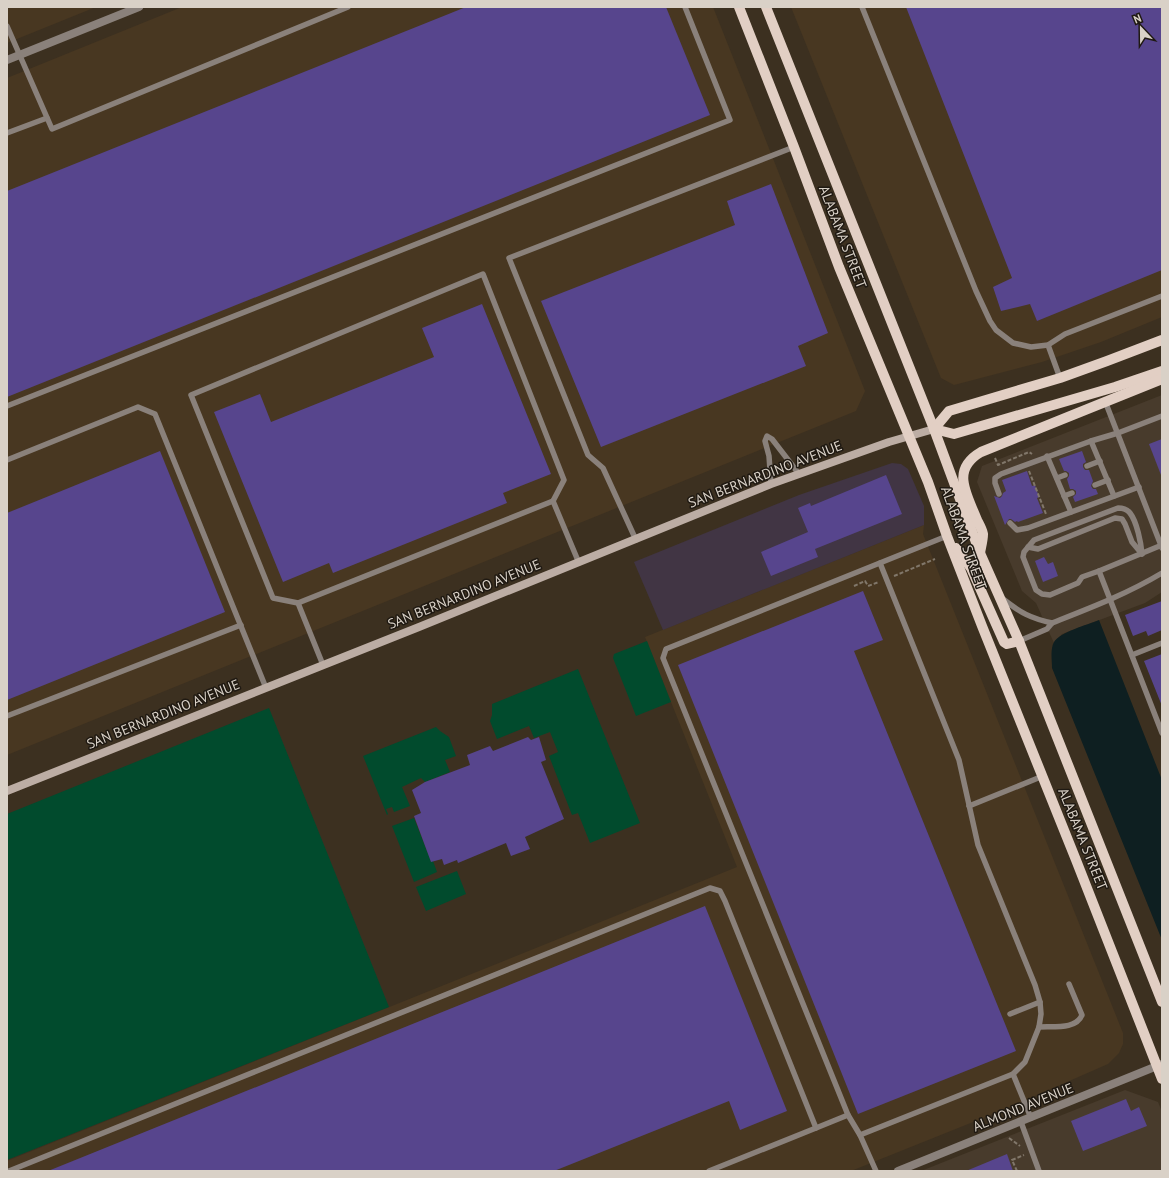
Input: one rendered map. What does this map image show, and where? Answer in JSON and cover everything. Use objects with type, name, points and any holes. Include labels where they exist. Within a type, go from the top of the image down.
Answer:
[{"type":"main road","name":"ALABAMA STREET","points":[[739,7],[794,148],[838,267],[928,482],[947,536],[1159,1065],[1162,1079]]},
{"type":"main road","name":"ALABAMA STREET","points":[[766,7],[934,429],[980,553],[1019,641],[1162,1002]]},
{"type":"main road","points":[[934,429],[949,411],[1060,378],[1107,362],[1162,340]]},
{"type":"main road","name":"SAN BERNARDINO AVENUE","points":[[7,791],[636,540],[771,484],[908,436],[934,429],[954,434],[1101,391],[1162,371]]},
{"type":"main road","points":[[980,553],[982,532],[963,485],[962,476],[966,464],[973,456],[1162,379]]},
{"type":"main road","points":[[947,536],[971,568],[1004,642],[1007,644],[1019,641]]},
{"type":"street","points":[[7,60],[139,7]]},
{"type":"street","name":"ALMOND AVENUE","points":[[898,1171],[1159,1065]]},
{"type":"lane","points":[[7,26],[52,129],[348,7]]},
{"type":"lane","points":[[7,406],[730,120],[685,7]]},
{"type":"lane","points":[[862,7],[976,291],[990,322],[996,330],[1013,343],[1031,347],[1048,345],[1066,334],[1162,296]]},
{"type":"lane","points":[[7,134],[47,118]]},
{"type":"lane","points":[[636,540],[603,468],[588,455],[509,258],[794,148]]},
{"type":"lane","points":[[483,274],[564,480],[553,501],[298,604],[272,598],[192,395],[483,274]]},
{"type":"lane","points":[[1048,345],[1060,378]]},
{"type":"lane","points":[[1105,401],[1162,546],[1142,554],[1099,571],[1082,577],[1078,583],[1050,595],[1042,594],[1036,590],[1023,557],[1024,552],[1034,540],[1118,508],[1124,508],[1130,512],[1141,540],[1142,554]]},
{"type":"lane","points":[[7,460],[138,408],[155,414],[266,688]]},
{"type":"lane","points":[[999,494],[995,483],[995,478],[998,475],[1047,456],[1118,433],[1162,416]]},
{"type":"lane","points":[[771,484],[765,442],[767,436],[772,438],[799,474]]},
{"type":"lane","points":[[1091,441],[1114,496]]},
{"type":"lane","points":[[1047,456],[1070,512]]},
{"type":"lane","points":[[1087,466],[1100,461]]},
{"type":"lane","points":[[1056,478],[1065,475]]},
{"type":"lane","points":[[1095,485],[1108,480]]},
{"type":"lane","points":[[1010,523],[1015,529],[1020,531],[1139,487]]},
{"type":"lane","points":[[1064,496],[1072,493]]},
{"type":"lane","points":[[553,501],[578,562]]},
{"type":"lane","points":[[1028,547],[1038,549],[1115,518],[1122,519],[1132,542],[1142,554]]},
{"type":"lane","points":[[876,1171],[860,1134],[848,1115],[663,658],[666,649],[947,536]]},
{"type":"lane","points":[[860,1134],[1013,1074],[1025,1062],[1039,1027],[1041,1014],[1040,1002],[1035,985],[978,845],[959,760],[880,563]]},
{"type":"lane","points":[[1099,571],[1162,733]]},
{"type":"lane","points":[[1019,641],[1047,629],[1052,623],[1110,600],[1140,586],[1162,572]]},
{"type":"lane","points":[[998,596],[1020,612],[1052,623]]},
{"type":"lane","points":[[298,604],[323,665]]},
{"type":"lane","points":[[7,716],[241,625]]},
{"type":"lane","points":[[1132,655],[1162,643]]},
{"type":"lane","points":[[969,806],[1043,776]]},
{"type":"lane","points":[[9,1171],[710,888],[720,891],[725,901],[816,1128]]},
{"type":"lane","points":[[1039,1027],[1072,1025],[1080,1020],[1082,1015],[1069,984]]},
{"type":"lane","points":[[1010,1014],[1040,1002]]},
{"type":"lane","points":[[1013,1074],[1031,1118]]},
{"type":"lane","points":[[709,1171],[848,1115]]},
{"type":"lane","points":[[1021,1122],[1039,1171]]},
{"type":"path","points":[[995,458],[998,464],[1029,452],[1034,456]]},
{"type":"path","points":[[1033,468],[1029,470],[1047,516]]},
{"type":"path","points":[[1009,1138],[1020,1146],[1024,1155],[1012,1160],[1017,1171]]},
{"type":"shaded area","points":[[7,7],[96,7],[7,43]]},
{"type":"shaded area","points":[[182,7],[713,7],[865,391],[856,411],[7,755],[7,78]]},
{"type":"shaded area","points":[[791,7],[1162,7],[1162,317],[1101,342],[1042,362],[954,385],[941,378]]},
{"type":"shaded area","points":[[1162,395],[1162,592],[1145,603],[1062,634],[1054,643],[1036,603],[1022,591],[977,482],[982,466]]},
{"type":"shaded area","points":[[892,463],[901,464],[908,469],[924,506],[924,525],[663,630],[634,562],[799,495]]},
{"type":"shaded area","points":[[924,525],[923,534],[1123,1033],[1123,1044],[1119,1053],[1108,1064],[998,1112],[851,1171],[7,1171],[7,1161],[737,867],[645,637]]},
{"type":"shaded area","points":[[1099,620],[1162,780],[1162,940],[1052,668],[1052,648],[1057,638],[1074,629]]},
{"type":"shaded area","points":[[1125,1090],[1158,1102],[1162,1112],[1162,1171],[921,1171]]},
{"type":"green space","points":[[647,641],[671,702],[636,716],[613,658],[614,654]]},
{"type":"green space","points":[[578,669],[640,823],[590,843],[578,813],[572,815],[549,756],[558,752],[550,732],[534,738],[529,726],[497,739],[490,721],[492,715],[492,704]]},
{"type":"green space","points":[[269,708],[389,1007],[7,1160],[7,814]]},
{"type":"green space","points":[[436,727],[449,737],[456,756],[445,760],[450,772],[425,782],[421,778],[402,787],[410,806],[394,812],[392,807],[386,809],[387,815],[363,756]]},
{"type":"green space","points":[[414,818],[431,861],[433,861],[437,872],[414,882],[392,826]]},
{"type":"green space","points":[[457,871],[466,894],[426,911],[416,887]]},
{"type":"building","points":[[466,7],[666,7],[710,115],[7,397],[7,191]]},
{"type":"building","points":[[906,7],[1162,7],[1162,270],[1037,321],[1030,304],[1001,311],[993,287],[1012,278]]},
{"type":"building","points":[[771,184],[828,333],[798,346],[806,366],[601,447],[541,301],[735,225],[727,201]]},
{"type":"building","points":[[482,304],[551,474],[503,493],[507,503],[333,573],[329,563],[283,582],[214,412],[260,394],[271,422],[434,357],[422,328]]},
{"type":"building","points":[[1162,439],[1162,475],[1161,475],[1149,444]]},
{"type":"building","points":[[160,451],[225,612],[7,700],[7,513]]},
{"type":"building","points":[[1082,451],[1086,462],[1083,464],[1083,467],[1085,470],[1089,470],[1093,481],[1091,486],[1093,489],[1096,489],[1098,494],[1075,502],[1073,497],[1076,494],[1076,491],[1070,489],[1067,479],[1069,473],[1064,471],[1059,459]]},
{"type":"building","points":[[1027,471],[1032,486],[1035,485],[1039,497],[1037,498],[1043,513],[1018,522],[1009,519],[1005,525],[994,496],[1000,498],[1006,491],[1002,480]]},
{"type":"building","points":[[886,475],[902,514],[815,549],[818,557],[771,576],[761,552],[808,532],[798,508],[810,503],[811,506]]},
{"type":"building","points":[[1044,557],[1048,564],[1053,562],[1058,576],[1043,582],[1035,561]]},
{"type":"building","points":[[863,591],[883,640],[854,651],[1016,1051],[858,1114],[678,665]]},
{"type":"building","points":[[1162,601],[1162,630],[1148,636],[1146,631],[1133,636],[1125,615]]},
{"type":"building","points":[[1162,654],[1162,706],[1144,661]]},
{"type":"building","points":[[528,737],[531,740],[539,737],[546,760],[541,762],[564,819],[525,837],[530,849],[511,856],[506,843],[458,863],[457,860],[444,865],[442,859],[431,862],[414,816],[421,813],[412,790],[425,782],[470,765],[467,755],[490,746],[493,751]]},
{"type":"building","points":[[705,906],[787,1111],[740,1130],[729,1101],[554,1171],[48,1171]]},
{"type":"building","points":[[1126,1099],[1131,1111],[1139,1107],[1147,1126],[1083,1151],[1071,1121]]},
{"type":"building","points":[[1007,1154],[1013,1171],[966,1171]]}]
